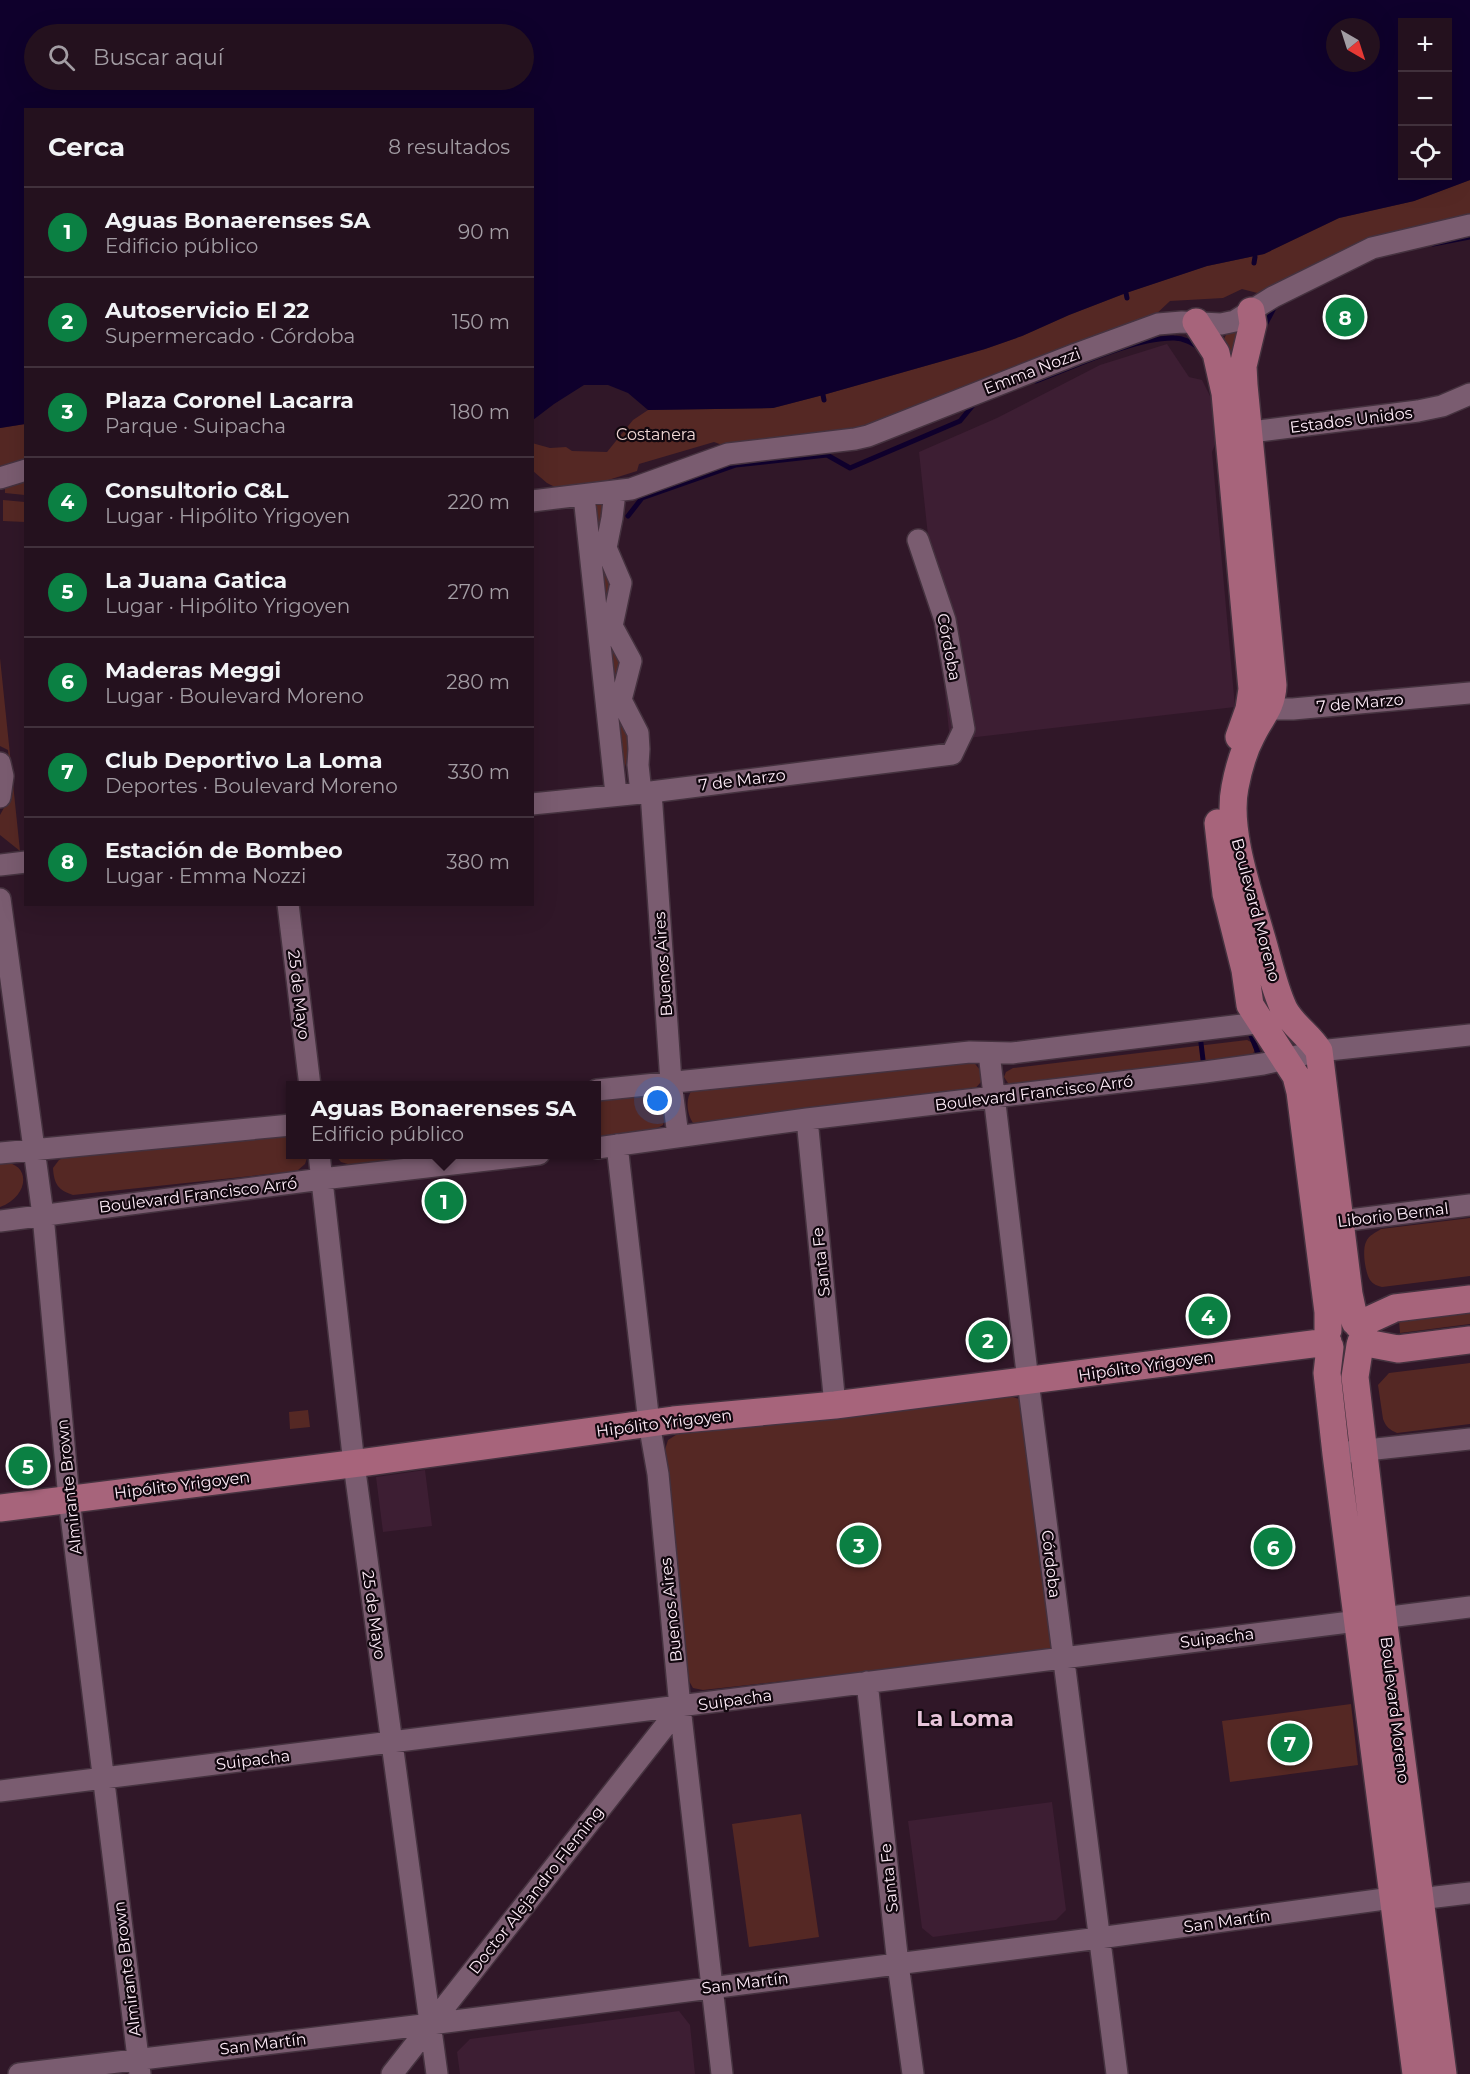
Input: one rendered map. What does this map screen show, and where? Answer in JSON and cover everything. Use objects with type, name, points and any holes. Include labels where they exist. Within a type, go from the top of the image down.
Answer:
[{"type":"main road","name":"Boulevard Moreno","points":[[1251,311],[1252,324],[1243,366],[1239,434],[1252,689],[1259,707],[1252,735],[1237,776],[1233,796],[1234,821],[1241,863],[1284,1009],[1319,1052],[1329,1222],[1327,1373],[1416,2074]]},
{"type":"main road","name":"Boulevard Moreno","points":[[1197,322],[1216,353],[1225,393],[1239,434]]},
{"type":"main road","name":"Boulevard Moreno","points":[[1259,707],[1226,774],[1220,801],[1218,827],[1226,894],[1245,970],[1250,1005],[1296,1076],[1329,1222],[1359,1334],[1355,1377],[1383,1617],[1443,2074]]},
{"type":"main road","name":"Hipólito Yrigoyen","points":[[1359,1334],[1395,1308],[1470,1299]]},
{"type":"main road","name":"Hipólito Yrigoyen","points":[[0,1508],[354,1464],[649,1423],[835,1405],[1329,1340],[1331,1326],[1340,1319],[1359,1334],[1398,1349],[1470,1340]]},
{"type":"street","name":"Emma Nozzi","points":[[534,501],[615,492],[639,486],[728,454],[855,439],[1158,324],[1197,322],[1221,324],[1235,321],[1273,297],[1372,249],[1470,225]]},
{"type":"street","name":"Estados Unidos","points":[[1239,434],[1418,411],[1442,406],[1470,394]]},
{"type":"street","points":[[0,478],[24,471]]},
{"type":"street","name":"Buenos Aires","points":[[615,492],[606,548],[621,583],[612,626],[631,661],[621,700],[638,732],[638,765],[646,792],[670,1082],[678,1136]]},
{"type":"street","points":[[584,495],[616,794]]},
{"type":"street","name":"Córdoba","points":[[918,540],[945,620],[964,729],[952,754]]},
{"type":"street","name":"7 de Marzo","points":[[1259,707],[1293,709],[1470,693]]},
{"type":"street","name":"7 de Marzo","points":[[534,804],[952,754]]},
{"type":"street","points":[[0,763],[3,777],[0,797]]},
{"type":"street","points":[[0,865],[24,862]]},
{"type":"street","name":"Almirante Brown","points":[[0,899],[43,1215],[69,1499],[139,2067]]},
{"type":"street","name":"25 de Mayo","points":[[288,906],[309,1081]]},
{"type":"street","points":[[601,1090],[970,1052],[1012,1053],[1260,1022],[1274,1021],[1298,1028]]},
{"type":"street","name":"Boulevard Francisco Arró","points":[[607,1147],[807,1119],[1204,1072],[1263,1064],[1319,1052],[1470,1035]]},
{"type":"street","name":"Córdoba","points":[[989,1053],[1028,1381],[1117,2074]]},
{"type":"street","name":"Santa Fe","points":[[807,1119],[835,1405]]},
{"type":"street","points":[[0,1153],[286,1125]]},
{"type":"street","name":"Buenos Aires","points":[[607,1147],[658,1474],[680,1707],[722,2074]]},
{"type":"street","name":"25 de Mayo","points":[[320,1159],[354,1464],[437,2074]]},
{"type":"street","name":"Boulevard Francisco Arró","points":[[0,1221],[322,1179],[503,1159]]},
{"type":"street","name":"Liborio Bernal","points":[[1329,1222],[1470,1205]]},
{"type":"street","points":[[1336,1454],[1470,1439]]},
{"type":"street","name":"Suipacha","points":[[0,1791],[1470,1607]]},
{"type":"street","name":"Santa Fe","points":[[867,1683],[898,1964],[913,2074]]},
{"type":"street","name":"Doctor Alejandro Fleming","points":[[393,2074],[680,1707]]},
{"type":"street","name":"San Martín","points":[[19,2074],[139,2067],[431,2024],[1392,1898],[1419,1899],[1470,1893]]},
{"type":"shaded area","points":[[0,0],[1470,0],[1470,180],[1414,201],[1339,218],[1264,254],[1207,266],[1126,293],[985,349],[773,408],[648,410],[628,393],[608,385],[584,385],[534,419],[534,108],[24,108],[24,424],[0,428]]},
{"type":"shaded area","points":[[1167,344],[1189,377],[1202,380],[1214,404],[1221,430],[1212,452],[1235,707],[950,740],[919,452],[997,418],[1100,365]]},
{"type":"shaded area","points":[[425,1470],[432,1526],[383,1532],[376,1477]]},
{"type":"shaded area","points":[[1052,1802],[1066,1910],[1056,1920],[933,1937],[922,1928],[908,1821]]},
{"type":"shaded area","points":[[679,2011],[690,2025],[695,2074],[460,2074],[457,2052],[470,2039]]},
{"type":"green space","name":"Costanera","points":[[1470,180],[1470,215],[1265,295],[1242,289],[1223,298],[1170,301],[1152,318],[863,429],[725,446],[714,442],[639,464],[637,471],[605,481],[561,490],[547,483],[534,472],[534,444],[550,448],[566,447],[572,451],[607,452],[633,420],[648,410],[773,408],[823,395],[985,349],[1126,293],[1207,266],[1264,254],[1339,218],[1414,201]]},
{"type":"green space","points":[[1238,326],[1234,364],[1225,347],[1224,338]]},
{"type":"green space","points":[[24,424],[24,462],[0,470],[0,428]]},
{"type":"green space","points":[[24,478],[24,495],[5,493],[5,485]]},
{"type":"green space","points":[[604,499],[613,578],[606,620],[594,507],[596,502]]},
{"type":"green space","points":[[3,500],[24,502],[24,522],[3,521]]},
{"type":"green space","points":[[607,632],[623,661],[614,696]]},
{"type":"green space","points":[[0,658],[20,851],[0,835],[0,815],[12,793],[8,750],[0,746]]},
{"type":"green space","points":[[615,712],[630,743],[623,777]]},
{"type":"green space","points":[[1247,1040],[1253,1043],[1255,1048],[1253,1054],[1248,1058],[1016,1087],[1008,1083],[1004,1077],[1006,1072],[1013,1068]]},
{"type":"green space","points":[[972,1060],[980,1070],[981,1082],[971,1093],[702,1126],[693,1123],[688,1111],[688,1098],[692,1090]]},
{"type":"green space","points":[[648,1092],[654,1094],[659,1097],[666,1109],[663,1125],[652,1131],[601,1137],[601,1098]]},
{"type":"green space","points":[[286,1133],[286,1159],[307,1159],[305,1164],[297,1171],[73,1195],[58,1186],[53,1168],[59,1160],[69,1155]]},
{"type":"green space","points":[[338,1159],[408,1159],[351,1165]]},
{"type":"green space","points":[[0,1163],[17,1167],[22,1173],[23,1180],[17,1195],[0,1207]]},
{"type":"green space","points":[[1470,1218],[1470,1276],[1382,1287],[1370,1280],[1365,1267],[1364,1250],[1367,1240],[1374,1233],[1381,1229]]},
{"type":"green space","points":[[1470,1311],[1470,1324],[1400,1333],[1399,1320]]},
{"type":"green space","points":[[1470,1363],[1470,1424],[1397,1433],[1387,1426],[1383,1419],[1378,1385],[1389,1373]]},
{"type":"green space","points":[[1007,1395],[1019,1399],[1026,1411],[1055,1637],[1052,1648],[1042,1652],[703,1690],[693,1688],[689,1681],[664,1453],[668,1440],[679,1433]]},
{"type":"green space","points":[[308,1410],[310,1427],[290,1429],[289,1412]]},
{"type":"green space","points":[[1351,1704],[1358,1765],[1230,1782],[1222,1721]]},
{"type":"green space","points":[[801,1814],[819,1937],[749,1947],[732,1824]]},
{"type":"waterway","points":[[1433,244],[1470,237]]},
{"type":"waterway","points":[[1254,263],[1255,257]]},
{"type":"waterway","points":[[1126,293],[1127,298]]},
{"type":"waterway","points":[[1264,327],[1275,306],[1278,305]]},
{"type":"waterway","points":[[1036,381],[1123,347],[1142,342],[1178,338],[1200,348]]},
{"type":"waterway","points":[[823,395],[824,400]]},
{"type":"waterway","points":[[628,516],[642,498],[736,465],[827,455],[850,468],[960,421],[974,404]]},
{"type":"waterway","points":[[1248,1028],[1260,1058]]},
{"type":"waterway","points":[[1200,1035],[1204,1068]]},
{"type":"place","name":"Estación de Bombeo","points":[[1345,317]]},
{"type":"place","name":"Aguas Bonaerenses SA","points":[[444,1201]]},
{"type":"place","name":"Consultorio C&L","points":[[1208,1316]]},
{"type":"place","name":"Autoservicio El 22","points":[[988,1340]]},
{"type":"place","name":"La Juana Gatica","points":[[28,1466]]},
{"type":"place","name":"Plaza Coronel Lacarra","points":[[859,1545]]},
{"type":"place","name":"Maderas Meggi","points":[[1273,1547]]},
{"type":"place","name":"Club Deportivo La Loma","points":[[1290,1743]]},
{"type":"district","name":"La Loma","points":[[965,1718]]}]
